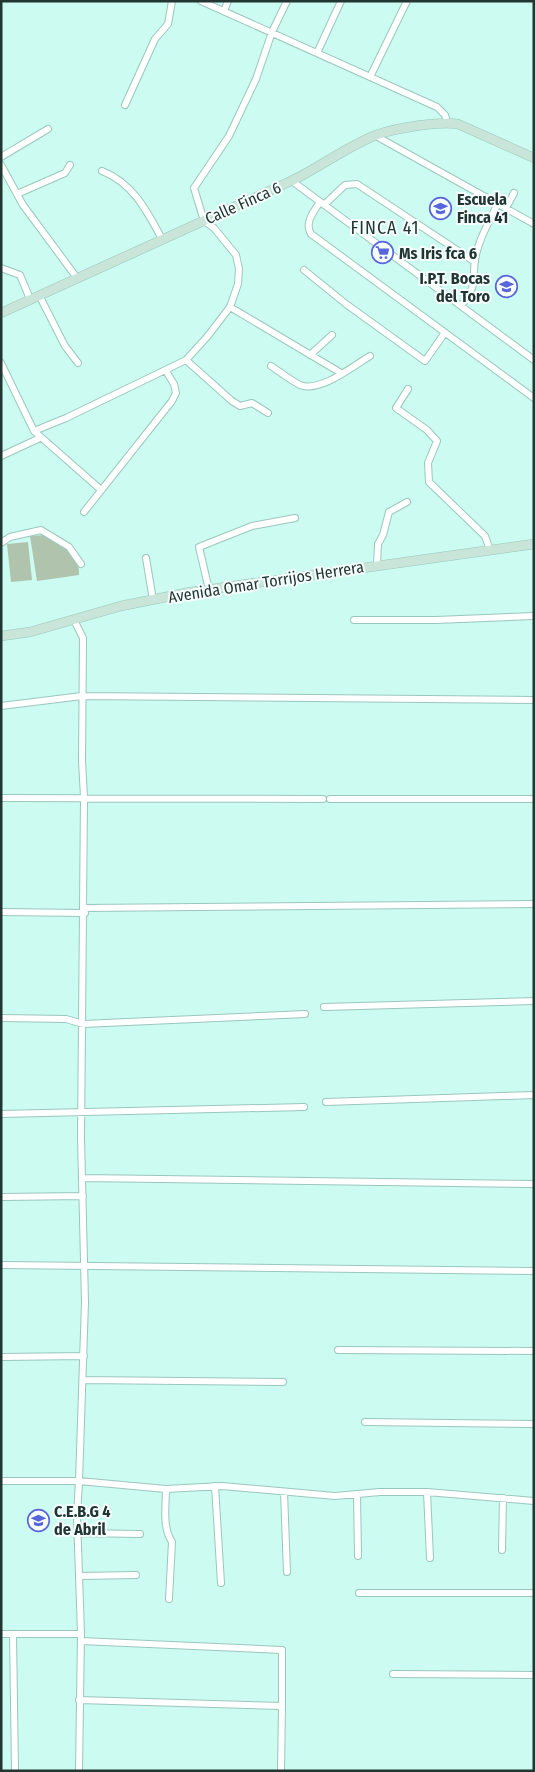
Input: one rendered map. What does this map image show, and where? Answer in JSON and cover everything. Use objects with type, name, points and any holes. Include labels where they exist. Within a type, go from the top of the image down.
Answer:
[{"type":"street","points":[[125,105],[155,39],[168,24],[172,1]]},
{"type":"street","points":[[201,1],[437,107],[445,116],[447,122]]},
{"type":"street","points":[[224,11],[228,1]]},
{"type":"street","points":[[34,430],[66,418],[186,360],[230,307],[238,284],[239,269],[236,255],[214,228],[204,220],[194,188],[229,136],[256,79],[272,32],[287,1]]},
{"type":"street","points":[[317,53],[341,1]]},
{"type":"street","points":[[370,77],[407,1]]},
{"type":"street","points":[[292,180],[376,136],[412,126],[438,125],[447,122],[466,126],[534,158]]},
{"type":"street","points":[[1,157],[48,130]]},
{"type":"street","points":[[376,136],[534,224]]},
{"type":"street","points":[[1,165],[17,194],[77,278]]},
{"type":"street","points":[[17,194],[65,173],[70,165]]},
{"type":"street","points":[[102,171],[123,182],[134,192],[162,239]]},
{"type":"street","name":"Calle Finca 6","points":[[1,313],[292,180],[534,360]]},
{"type":"street","points":[[476,262],[353,182],[345,185],[322,203],[309,221],[308,230],[311,234],[444,334],[534,398]]},
{"type":"street","points":[[506,208],[514,193]]},
{"type":"street","points":[[461,306],[472,290],[476,279],[476,251],[498,203]]},
{"type":"street","points":[[1,268],[20,275],[78,363]]},
{"type":"street","points":[[304,270],[346,304],[425,361],[444,334]]},
{"type":"street","points":[[230,307],[341,373]]},
{"type":"street","points":[[310,355],[332,335]]},
{"type":"street","points":[[271,366],[307,387],[317,386],[370,356]]},
{"type":"street","points":[[186,360],[232,401],[240,406],[252,403],[268,413]]},
{"type":"street","points":[[1,363],[34,430],[40,438],[100,490]]},
{"type":"street","points":[[84,512],[172,401],[176,393],[174,384],[166,371]]},
{"type":"street","points":[[408,389],[396,408],[427,430],[437,441],[428,463],[427,474],[429,482],[485,536],[490,550]]},
{"type":"street","points":[[1,456],[40,438]]},
{"type":"street","points":[[377,565],[378,544],[383,535],[389,512],[407,502]]},
{"type":"street","points":[[209,590],[199,547],[252,526],[295,518]]},
{"type":"street","points":[[1,535],[1,543],[10,538],[41,530],[70,547],[81,564]]},
{"type":"street","name":"Avenida Omar Torrijos Herrera","points":[[1,636],[30,632],[121,606],[209,590],[534,544]]},
{"type":"street","points":[[146,558],[153,600]]},
{"type":"street","points":[[354,620],[436,620],[534,616]]},
{"type":"street","points":[[74,620],[83,638],[84,797],[84,911],[81,976],[83,1024],[81,1113],[84,1356],[78,1453],[81,1637],[79,1771]]},
{"type":"street","points":[[1,706],[82,696],[534,700]]},
{"type":"street","points":[[1,798],[534,799]]},
{"type":"street","points":[[1,912],[534,904]]},
{"type":"street","points":[[324,1007],[534,1001]]},
{"type":"street","points":[[1,1018],[66,1019],[83,1024],[305,1014]]},
{"type":"street","points":[[326,1102],[534,1095]]},
{"type":"street","points":[[1,1114],[304,1107]]},
{"type":"street","points":[[82,1178],[534,1184]]},
{"type":"street","points":[[1,1196],[83,1196]]},
{"type":"street","points":[[1,1265],[83,1264],[534,1271]]},
{"type":"street","points":[[338,1350],[534,1351]]},
{"type":"street","points":[[1,1357],[84,1356]]},
{"type":"street","points":[[83,1380],[283,1382]]},
{"type":"street","points":[[365,1422],[534,1424]]},
{"type":"street","points":[[1,1481],[79,1481],[166,1488],[215,1486],[335,1496],[427,1492],[534,1501]]},
{"type":"street","points":[[215,1486],[221,1583]]},
{"type":"street","points":[[166,1488],[166,1534],[172,1542],[169,1599]]},
{"type":"street","points":[[284,1492],[287,1572]]},
{"type":"street","points":[[427,1492],[430,1558]]},
{"type":"street","points":[[357,1494],[358,1556]]},
{"type":"street","points":[[502,1550],[503,1498]]},
{"type":"street","points":[[78,1533],[140,1534]]},
{"type":"street","points":[[80,1576],[136,1575]]},
{"type":"street","points":[[359,1593],[534,1593]]},
{"type":"street","points":[[1,1634],[81,1637],[282,1650],[281,1771]]},
{"type":"street","points":[[13,1634],[15,1771]]},
{"type":"street","points":[[393,1674],[534,1675]]},
{"type":"street","points":[[79,1700],[282,1706]]},
{"type":"green space","points":[[46,535],[69,551],[77,562],[79,575],[37,581],[30,536]]},
{"type":"green space","points":[[28,542],[32,580],[11,582],[7,544]]},
{"type":"place","name":"Escuela Finca 41","points":[[441,208]]},
{"type":"place","name":"Ms Iris fca 6","points":[[383,253]]},
{"type":"place","name":"I.P.T. Bocas del Toro","points":[[506,287]]},
{"type":"place","name":"C.E.B.G 4 de Abril","points":[[38,1520]]},
{"type":"district","name":"FINCA 41","points":[[385,228]]}]
